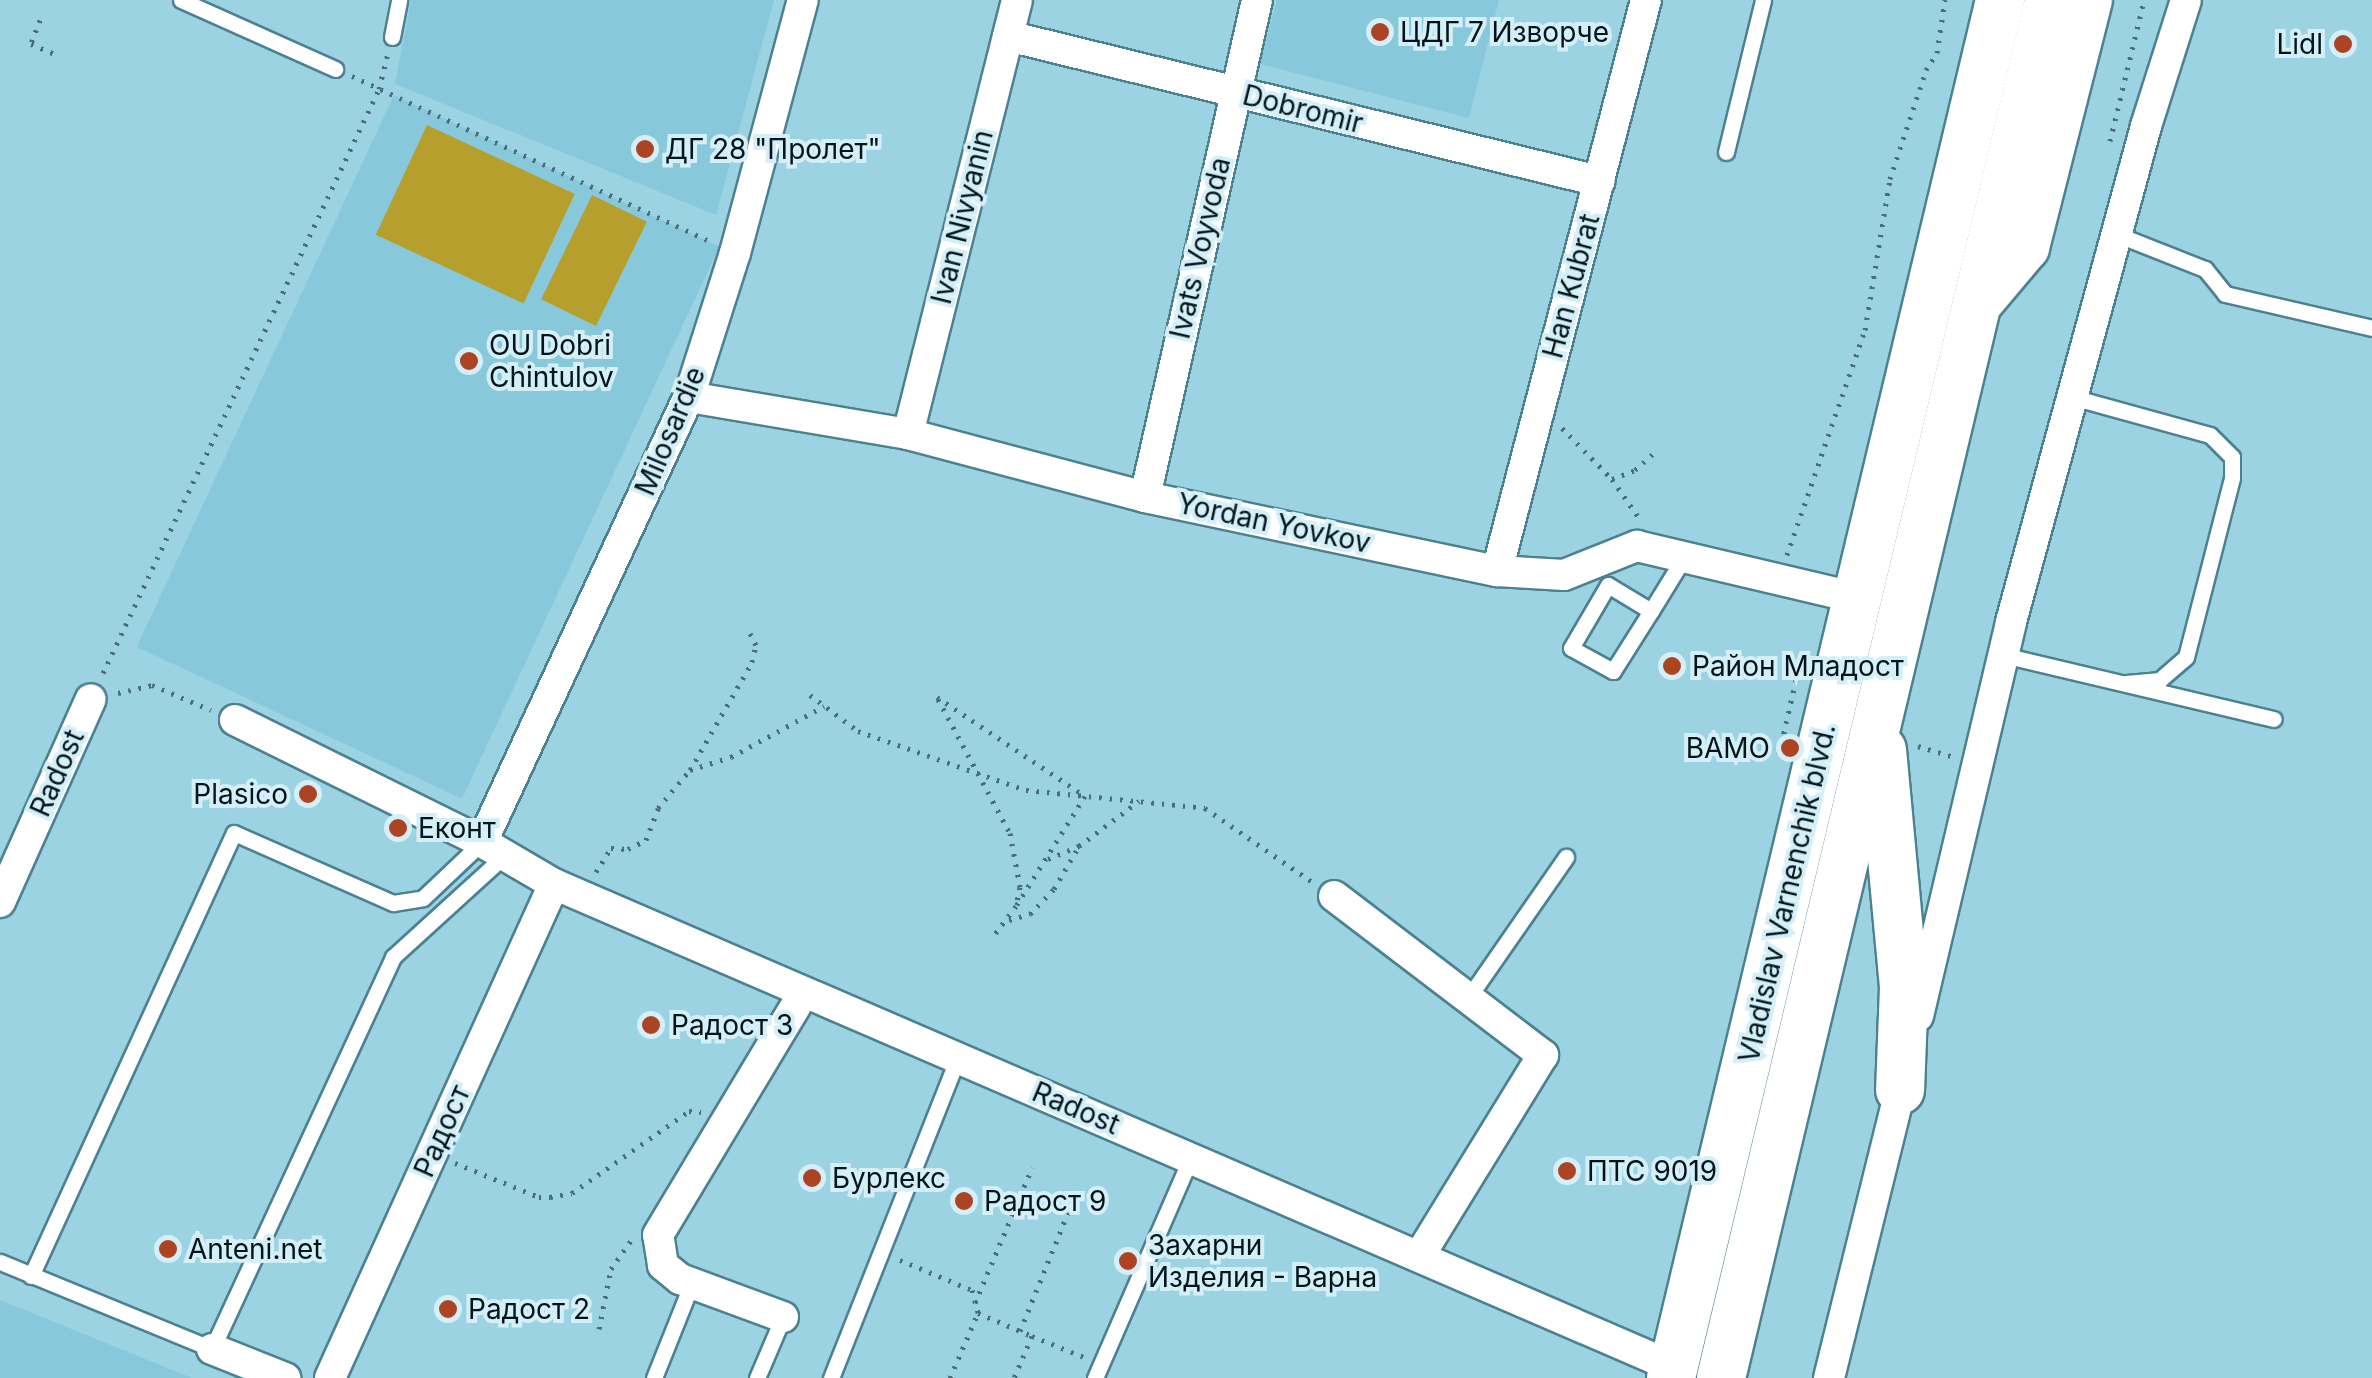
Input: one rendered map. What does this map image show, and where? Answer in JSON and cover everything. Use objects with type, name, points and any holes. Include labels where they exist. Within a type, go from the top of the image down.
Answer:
[{"type":"main road","name":"Vladislav Varnenchik blvd.","points":[[1672,1372],[2000,0]]},
{"type":"main road","name":"Vladislav Varnenchik blvd.","points":[[1721,1378],[1894,731],[1977,304],[2049,0]]},
{"type":"main road","points":[[1977,304],[2026,247],[2088,0]]},
{"type":"main road","points":[[1894,731],[1904,987],[1900,1090]]},
{"type":"street","name":"Milosardie","points":[[493,848],[688,398],[735,253],[803,0]]},
{"type":"street","name":"Ivan Nivyanin","points":[[908,434],[1017,0]]},
{"type":"street","name":"Ivats Voyvoda","points":[[1145,497],[1257,0]]},
{"type":"street","name":"Han Kubrat","points":[[1497,571],[1646,0]]},
{"type":"street","points":[[1829,1378],[2003,655],[2116,234],[2186,0]]},
{"type":"street","name":"Dobromir","points":[[1008,36],[1599,181]]},
{"type":"street","name":"Yordan Yovkov","points":[[688,398],[908,434],[1145,497],[1497,571],[1564,574],[1637,546],[1857,598]]},
{"type":"street","name":"Radost","points":[[0,902],[8,860],[90,699]]},
{"type":"street","points":[[235,720],[493,848]]},
{"type":"street","name":"Radost","points":[[493,848],[567,890],[1420,1255],[1672,1372]]},
{"type":"street","name":"Радост","points":[[330,1378],[427,1164],[567,890]]},
{"type":"street","points":[[1334,896],[1543,1056],[1420,1255]]},
{"type":"street","points":[[783,1318],[670,1273],[659,1255],[658,1235],[804,992]]},
{"type":"street","points":[[212,1350],[285,1378]]},
{"type":"lane","points":[[181,0],[335,69]]},
{"type":"lane","points":[[392,37],[398,0]]},
{"type":"lane","points":[[1726,152],[1764,0]]},
{"type":"lane","points":[[2116,234],[2205,269],[2225,294],[2372,328]]},
{"type":"lane","points":[[2072,397],[2210,435],[2232,457],[2232,478],[2186,657],[2160,680],[2126,683]]},
{"type":"lane","points":[[1651,611],[1608,585],[1570,648],[1614,671],[1651,611],[1683,559]]},
{"type":"lane","points":[[2003,655],[2274,719]]},
{"type":"lane","points":[[32,1276],[234,833],[392,903],[423,898],[493,848]]},
{"type":"lane","points":[[0,1262],[212,1350],[392,957],[493,848]]},
{"type":"lane","points":[[1468,998],[1566,857]]},
{"type":"lane","points":[[831,1378],[958,1057]]},
{"type":"lane","points":[[1098,1371],[1191,1157]]},
{"type":"lane","points":[[654,1378],[692,1283]]},
{"type":"lane","points":[[757,1378],[783,1318]]},
{"type":"path","points":[[1774,580],[1786,560],[1830,442],[1866,330],[1890,180],[1926,70],[1936,53],[1945,0]]},
{"type":"path","points":[[40,20],[31,44],[55,54]]},
{"type":"path","points":[[90,699],[380,89],[392,37]]},
{"type":"path","points":[[335,69],[735,253]]},
{"type":"path","points":[[1540,406],[1612,478],[1644,524]]},
{"type":"path","points":[[1612,478],[1635,470],[1658,449]]},
{"type":"path","points":[[567,890],[611,848],[628,848],[646,840],[658,808],[690,770],[752,662],[756,645],[748,629]]},
{"type":"path","points":[[1775,772],[1798,671]]},
{"type":"path","points":[[90,699],[152,685],[235,720]]},
{"type":"path","points":[[810,696],[858,731],[1026,790],[1205,808],[1334,896]]},
{"type":"path","points":[[1016,906],[1020,887],[1010,833],[937,697],[1085,796]]},
{"type":"path","points":[[690,770],[731,757],[824,706]]},
{"type":"path","points":[[1894,731],[1978,764]]},
{"type":"path","points":[[996,934],[1085,796]]},
{"type":"path","points":[[1045,860],[1079,846],[1139,801]]},
{"type":"path","points":[[1006,921],[1030,914],[1042,902],[1079,846]]},
{"type":"path","points":[[427,1164],[459,1163],[539,1197],[550,1198],[572,1192],[689,1111],[729,1115]]},
{"type":"path","points":[[975,1303],[1032,1168]]},
{"type":"path","points":[[1020,1331],[1078,1188]]},
{"type":"path","points":[[598,1329],[611,1268],[641,1225],[667,1217]]},
{"type":"path","points":[[881,1252],[972,1290],[978,1313],[950,1378]]},
{"type":"path","points":[[978,1313],[1098,1371]]},
{"type":"path","points":[[1014,1378],[1032,1336]]},
{"type":"shaded area","name":"ДГ 28 \"Пролет\"","points":[[411,0],[774,0],[716,215],[395,84]]},
{"type":"shaded area","name":"ЦДГ 7 Изворче","points":[[1277,0],[1499,0],[1469,118],[1260,64]]},
{"type":"shaded area","name":"OU Dobri Chintulov","points":[[394,95],[719,247],[462,799],[137,647]]},
{"type":"shaded area","points":[[427,125],[575,194],[524,304],[376,235]]},
{"type":"shaded area","points":[[592,195],[647,222],[596,326],[541,299]]},
{"type":"shaded area","points":[[0,1300],[192,1378],[0,1378]]},
{"type":"place","name":"ЦДГ 7 Изворче","points":[[1380,32]]},
{"type":"place","name":"Lidl","points":[[2343,44]]},
{"type":"place","name":"ДГ 28 \"Пролет\"","points":[[645,149]]},
{"type":"place","name":"OU Dobri Chintulov","points":[[469,361]]},
{"type":"place","name":"Район Младост","points":[[1672,666]]},
{"type":"place","name":"ВАМО","points":[[1790,748]]},
{"type":"place","name":"Plasico","points":[[308,794]]},
{"type":"place","name":"Еконт","points":[[398,828]]},
{"type":"place","name":"Радост 3","points":[[651,1025]]},
{"type":"place","name":"ПТС 9019","points":[[1567,1171]]},
{"type":"place","name":"Бурлекс","points":[[812,1178]]},
{"type":"place","name":"Радост 9","points":[[964,1201]]},
{"type":"place","name":"Anteni.net","points":[[168,1249]]},
{"type":"place","name":"Захарни Изделия - Варна","points":[[1128,1261]]},
{"type":"place","name":"Радост 2","points":[[448,1309]]}]
